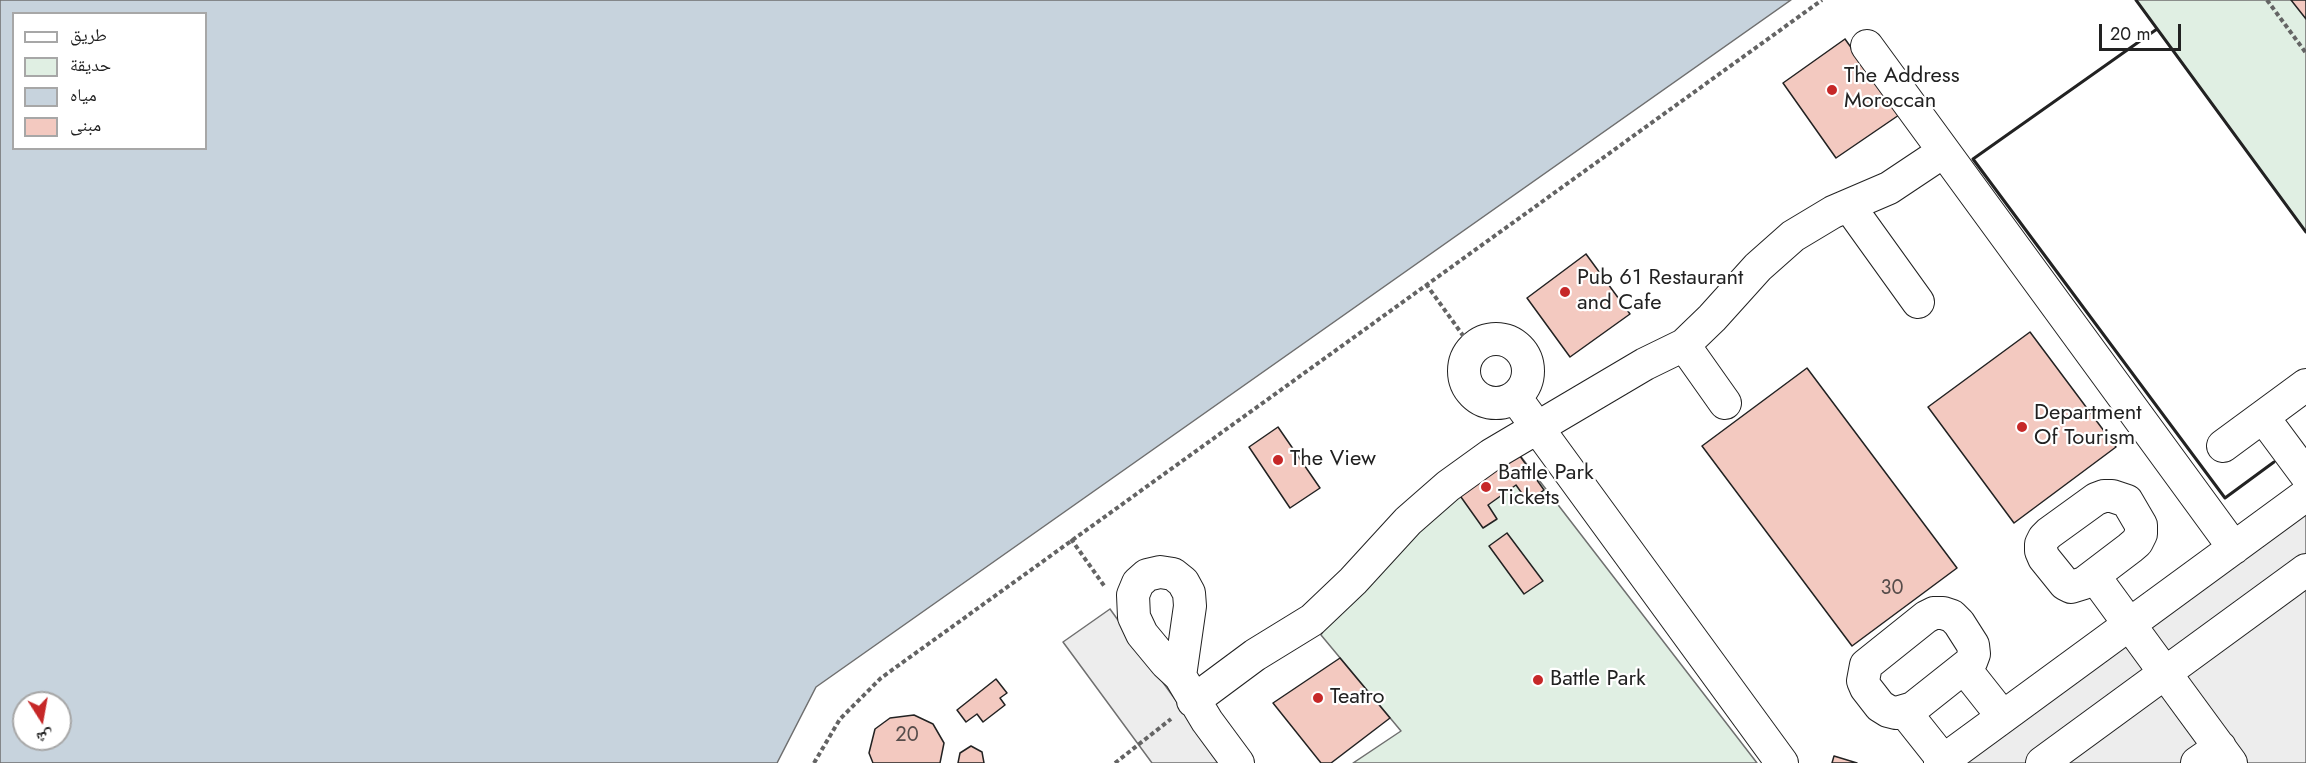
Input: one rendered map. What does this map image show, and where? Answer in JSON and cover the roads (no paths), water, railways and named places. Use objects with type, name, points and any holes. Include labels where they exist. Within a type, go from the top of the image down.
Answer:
[{"type":"lane","points":[[1867,45],[2234,548]]},
{"type":"lane","points":[[1186,688],[1255,655],[1319,614],[1408,521],[1448,486],[1491,454],[1645,364],[1684,345],[1703,328],[1774,251],[1812,224],[1907,177],[1943,152]]},
{"type":"lane","points":[[1850,206],[1918,302]]},
{"type":"lane","points":[[1492,338],[1512,343],[1521,350],[1526,359],[1528,380],[1515,397],[1492,404],[1481,400],[1471,392],[1465,382],[1463,370],[1472,348],[1492,338]]},
{"type":"lane","points":[[1684,345],[1725,403]]},
{"type":"lane","points":[[2223,446],[2306,386]]},
{"type":"lane","points":[[1515,397],[1782,763]]},
{"type":"lane","points":[[2263,417],[2306,475]]},
{"type":"lane","points":[[1905,712],[1942,762],[2306,495]]},
{"type":"lane","points":[[2042,763],[2306,570]]},
{"type":"lane","points":[[1186,688],[1189,593],[1183,582],[1173,574],[1160,572],[1138,583],[1132,595],[1134,617],[1142,634],[1186,688],[1238,763]]},
{"type":"lane","points":[[2094,576],[2165,673],[2216,758]]},
{"type":"lane","points":[[1934,613],[1952,616],[1965,630],[1973,645],[1974,654],[1965,669],[1905,712],[1896,713],[1880,706],[1866,688],[1863,673],[1871,659],[1934,613]]},
{"type":"lane","points":[[1965,669],[2003,717]]},
{"type":"water","points":[[0,0],[1791,0],[816,687],[777,763],[0,763]]},
{"type":"place","name":"The Address Moroccan","points":[[1832,90]]},
{"type":"place","name":"Pub 61 Restaurant and Cafe","points":[[1565,292]]},
{"type":"place","name":"Department Of Tourism","points":[[2022,427]]},
{"type":"place","name":"The View","points":[[1278,460]]},
{"type":"place","name":"Battle Park Tickets","points":[[1486,487]]},
{"type":"place","name":"Battle Park","points":[[1538,680]]},
{"type":"place","name":"Teatro","points":[[1318,698]]}]
